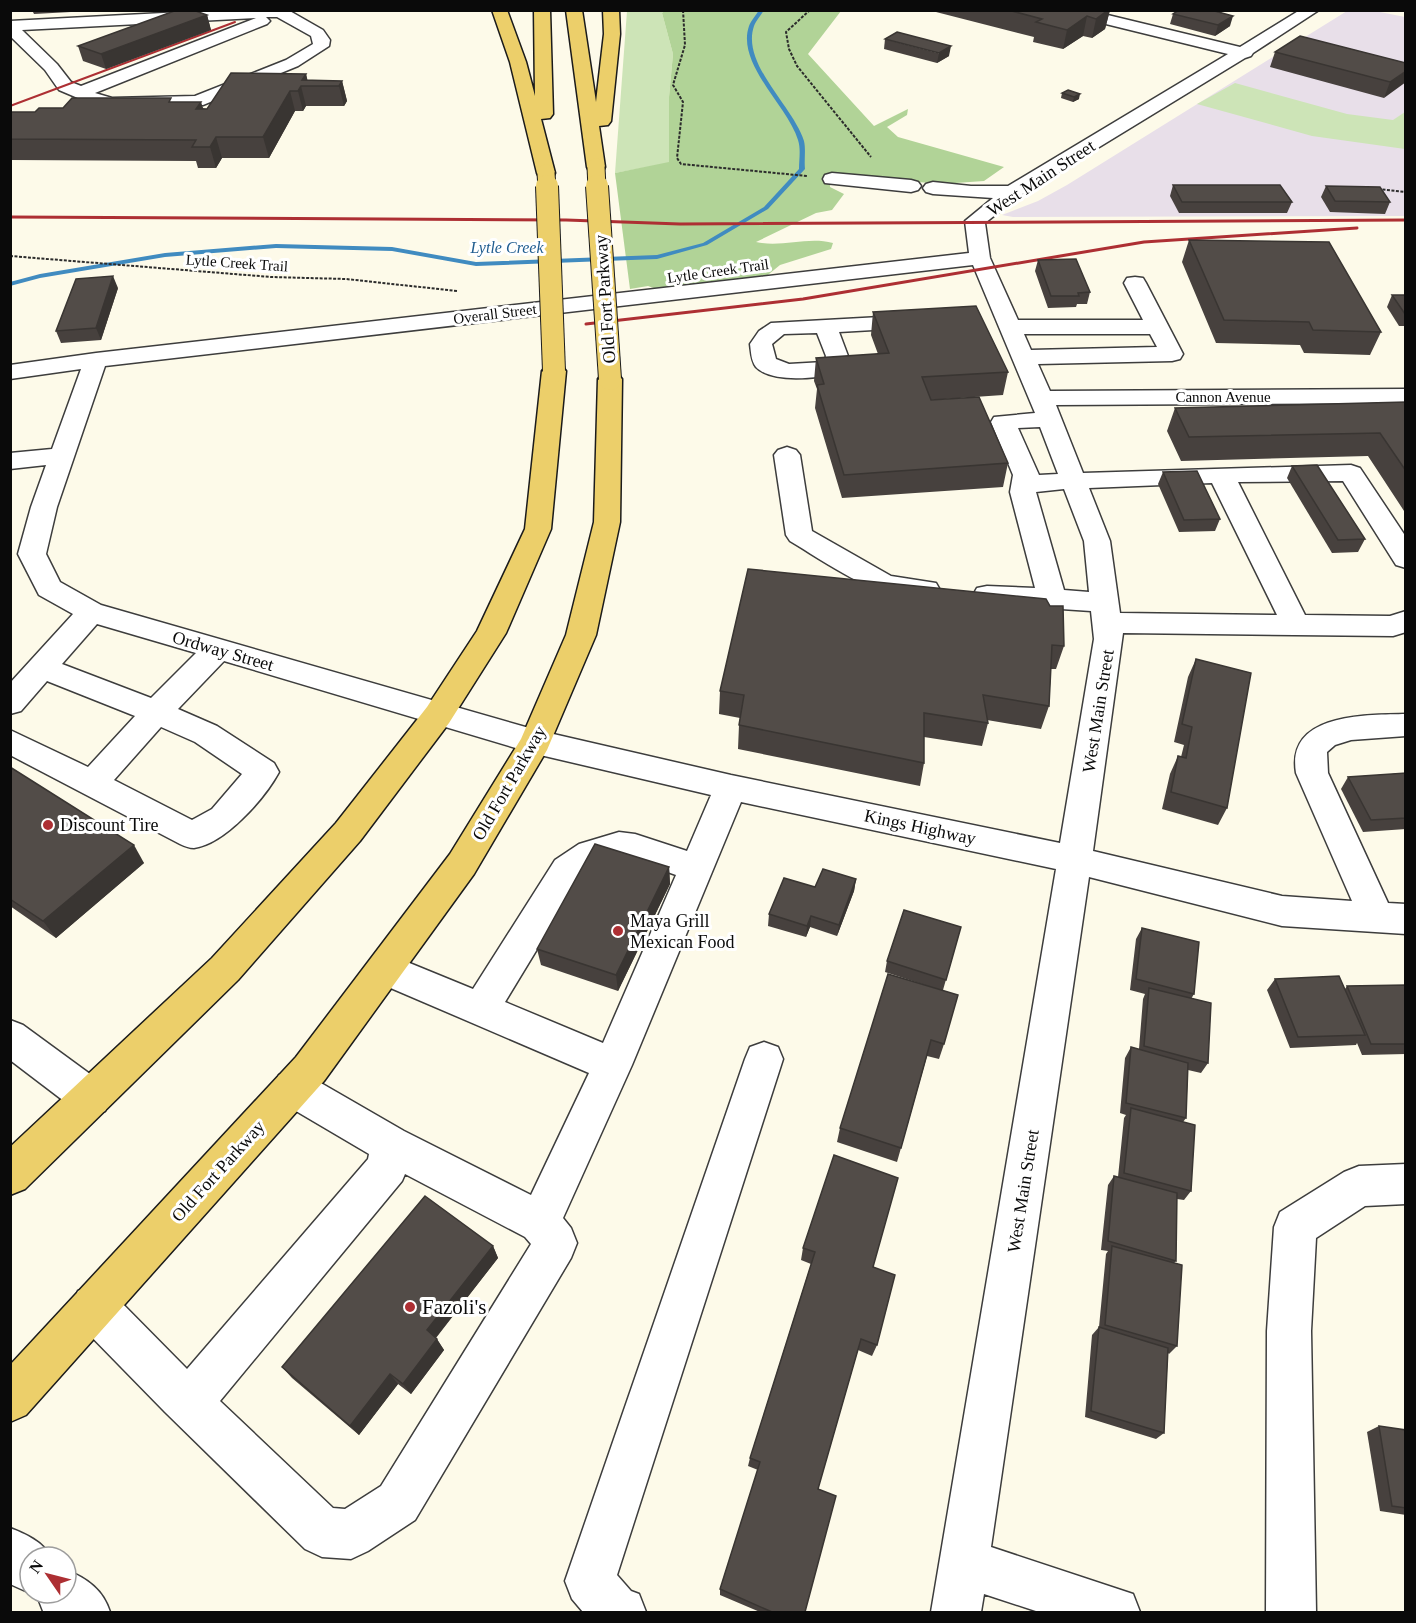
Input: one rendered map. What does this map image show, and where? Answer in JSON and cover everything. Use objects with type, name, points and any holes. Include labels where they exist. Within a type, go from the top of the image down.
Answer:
[{"type":"main road","points":[[499,10],[518,62],[546,173]]},
{"type":"main road","points":[[10,1175],[233,960],[348,832],[438,715],[491,633],[538,529],[554,371],[542,10]]},
{"type":"main road","name":"Old Fort Parkway","points":[[10,1399],[310,1069],[385,969],[462,864],[536,742],[581,635],[607,522],[610,379],[596,167],[574,10]]},
{"type":"main road","points":[[596,167],[612,34],[611,10]]},
{"type":"street","points":[[10,16],[16,10]]},
{"type":"street","points":[[1066,10],[1210,34]]},
{"type":"street","name":"West Main Street","points":[[956,1612],[1109,639],[1097,541],[1023,357],[999,321],[980,258],[975,221],[1012,192],[1245,53],[1312,10]]},
{"type":"street","points":[[79,93],[256,24],[280,11]]},
{"type":"street","points":[[280,11],[317,33],[322,40],[321,46],[292,63],[188,103],[112,103],[79,93],[65,86],[51,66],[10,26],[280,11]]},
{"type":"street","points":[[1185,31],[1245,53]]},
{"type":"street","points":[[832,179],[911,186]]},
{"type":"street","points":[[933,188],[971,192],[1012,192]]},
{"type":"street","name":"Overall Street","points":[[10,372],[96,360],[980,258]]},
{"type":"street","points":[[1023,357],[1173,354],[1135,283]]},
{"type":"street","points":[[826,326],[934,321]]},
{"type":"street","points":[[999,321],[1158,327]]},
{"type":"street","points":[[27,540],[62,456],[96,360]]},
{"type":"street","name":"Cannon Avenue","points":[[1024,483],[1026,475],[1003,422],[1045,408],[1404,398]]},
{"type":"street","points":[[787,455],[799,535],[884,584],[959,594],[1052,599],[1106,613],[1296,625],[1393,626],[1406,621]]},
{"type":"street","points":[[10,461],[62,456]]},
{"type":"street","points":[[1052,599],[1023,492],[1024,483],[1221,475],[1351,473],[1406,559]]},
{"type":"street","points":[[1221,475],[1296,625]]},
{"type":"street","name":"Ordway Street","points":[[27,540],[49,588],[91,612],[438,715]]},
{"type":"street","points":[[10,704],[91,612]]},
{"type":"street","points":[[92,784],[156,712],[218,650]]},
{"type":"street","points":[[10,741],[192,835],[224,818],[263,772],[206,734],[42,668]]},
{"type":"street","name":"Kings Highway","points":[[438,715],[536,742],[731,787],[1075,860],[1282,911],[1391,918]]},
{"type":"street","points":[[1391,918],[1312,773],[1310,754],[1315,744],[1329,735],[1345,730],[1406,725]]},
{"type":"street","points":[[540,1222],[613,1065],[731,787]]},
{"type":"street","points":[[480,1010],[567,870],[575,864],[591,854],[619,845],[635,847],[697,868]]},
{"type":"street","points":[[385,969],[613,1065]]},
{"type":"street","points":[[10,1037],[91,1098]]},
{"type":"street","points":[[621,1612],[613,1609],[590,1581],[764,1059]]},
{"type":"street","points":[[94,1307],[181,1396],[322,1532],[351,1534],[398,1503],[556,1243],[540,1222],[390,1145],[292,1088]]},
{"type":"street","points":[[181,1396],[200,1390],[388,1167],[390,1145]]},
{"type":"street","points":[[1290,1612],[1289,1331],[1295,1227],[1359,1186],[1406,1184]]},
{"type":"street","points":[[964,1563],[1115,1612]]},
{"type":"path","points":[[683,10],[685,45],[673,86],[683,102],[677,158],[681,164],[832,179]]},
{"type":"path","points":[[810,10],[786,33],[789,50],[797,66],[877,164],[911,186]]},
{"type":"path","points":[[1377,189],[1406,192]]},
{"type":"path","name":"Lytle Creek Trail","points":[[10,256],[271,277],[346,279],[465,292]]},
{"type":"shaded area","points":[[1347,11],[1375,11],[1405,17],[1405,216],[1013,217],[1002,215],[1038,201],[1067,185]]},
{"type":"green space","points":[[666,10],[841,11],[808,54],[874,126],[908,109],[907,115],[887,127],[898,137],[1004,167],[984,181],[941,184],[831,173],[830,187],[844,194],[832,210],[816,213],[756,242],[775,244],[823,241],[833,243],[831,249],[780,265],[748,291],[681,298],[648,286],[630,289],[615,173],[669,162],[669,97],[673,54],[662,13]]},
{"type":"green space","points":[[627,11],[666,11],[662,13],[673,54],[669,97],[669,163],[615,173]]},
{"type":"green space","points":[[1235,83],[1347,114],[1393,120],[1405,112],[1405,149],[1312,136],[1197,104]]},
{"type":"building","points":[[177,10],[193,10],[207,15],[101,54],[78,46]]},
{"type":"building","points":[[1008,10],[1108,10],[1096,19],[1087,16],[1067,30],[1036,22],[1042,19]]},
{"type":"building","points":[[1179,10],[1211,10],[1233,16],[1218,25],[1173,14]]},
{"type":"building","points":[[897,32],[951,46],[939,53],[885,39]]},
{"type":"building","points":[[1300,36],[1406,63],[1406,71],[1390,82],[1275,52]]},
{"type":"building","points":[[231,73],[306,74],[302,80],[342,81],[339,86],[301,86],[298,91],[290,91],[263,137],[216,137],[210,147],[192,147],[196,140],[10,139],[10,112],[35,112],[39,108],[63,108],[72,98],[171,98],[169,102],[201,102],[196,109],[207,109]]},
{"type":"building","points":[[1068,90],[1080,94],[1074,97],[1062,93]]},
{"type":"building","points":[[1173,185],[1280,185],[1292,202],[1182,202]]},
{"type":"building","points":[[1326,186],[1380,187],[1390,202],[1335,201]]},
{"type":"building","points":[[1189,240],[1329,242],[1381,332],[1313,330],[1309,322],[1224,320]]},
{"type":"building","points":[[1076,259],[1090,292],[1078,293],[1079,296],[1051,296],[1038,260]]},
{"type":"building","points":[[113,276],[96,328],[56,331],[76,279]]},
{"type":"building","points":[[1392,295],[1406,295],[1406,314],[1405,314]]},
{"type":"building","points":[[976,306],[1008,372],[922,377],[931,400],[979,397],[1008,463],[844,475],[817,385],[824,384],[816,358],[889,353],[873,312]]},
{"type":"building","points":[[1406,402],[1406,471],[1380,433],[1189,437],[1175,408]]},
{"type":"building","points":[[1317,465],[1365,539],[1338,540],[1292,466]]},
{"type":"building","points":[[1197,471],[1220,519],[1184,520],[1163,472]]},
{"type":"building","points":[[748,569],[1046,599],[1050,606],[1063,606],[1064,646],[1052,645],[1049,706],[983,695],[988,723],[924,713],[924,763],[739,725],[744,695],[720,691]]},
{"type":"building","points":[[1196,659],[1251,673],[1227,808],[1171,792],[1178,756],[1186,758],[1192,727],[1182,724]]},
{"type":"building","name":"Discount Tire","points":[[10,767],[134,845],[43,921],[10,899]]},
{"type":"building","points":[[1406,773],[1406,818],[1371,820],[1348,777]]},
{"type":"building","points":[[595,844],[669,867],[616,975],[537,949]]},
{"type":"building","points":[[823,869],[856,879],[839,925],[811,916],[807,926],[769,914],[784,878],[815,887]]},
{"type":"building","points":[[904,910],[961,927],[946,980],[887,961]]},
{"type":"building","points":[[1142,928],[1199,942],[1194,994],[1136,979]]},
{"type":"building","points":[[888,974],[958,995],[944,1044],[931,1040],[901,1148],[840,1128]]},
{"type":"building","points":[[1339,976],[1365,1035],[1298,1037],[1275,979]]},
{"type":"building","points":[[1406,985],[1406,1044],[1371,1044],[1347,986]]},
{"type":"building","points":[[1149,988],[1211,1003],[1208,1063],[1144,1046]]},
{"type":"building","points":[[1131,1047],[1188,1063],[1186,1118],[1126,1103]]},
{"type":"building","points":[[1131,1108],[1195,1125],[1191,1191],[1124,1173]]},
{"type":"building","points":[[834,1155],[898,1178],[873,1267],[895,1275],[877,1345],[861,1339],[818,1489],[836,1496],[805,1612],[772,1612],[720,1589],[760,1462],[750,1458],[815,1252],[803,1248]]},
{"type":"building","points":[[1114,1176],[1177,1193],[1176,1261],[1108,1241]]},
{"type":"building","points":[[425,1196],[493,1246],[427,1330],[437,1339],[403,1384],[390,1374],[350,1426],[282,1367]]},
{"type":"building","points":[[1112,1246],[1182,1265],[1177,1346],[1105,1325]]},
{"type":"building","points":[[1099,1327],[1168,1348],[1164,1433],[1091,1411]]},
{"type":"building","points":[[1379,1426],[1406,1430],[1406,1508],[1392,1506]]},
{"type":"waterway","name":"Lytle Creek","points":[[10,284],[40,276],[165,255],[276,246],[392,249],[476,264],[657,257],[705,244],[766,208],[802,169],[802,144],[794,125],[753,58],[749,41],[751,25],[762,10]]},
{"type":"railway","points":[[10,106],[235,22]]},
{"type":"railway","points":[[10,217],[566,220],[680,224],[1406,220]]},
{"type":"railway","points":[[586,324],[803,299],[1144,242],[1357,228]]},
{"type":"place","name":"Discount Tire","points":[[48,825]]},
{"type":"place","name":"Maya Grill Mexican Food","points":[[618,931]]},
{"type":"place","name":"Fazoli's","points":[[410,1307]]}]
